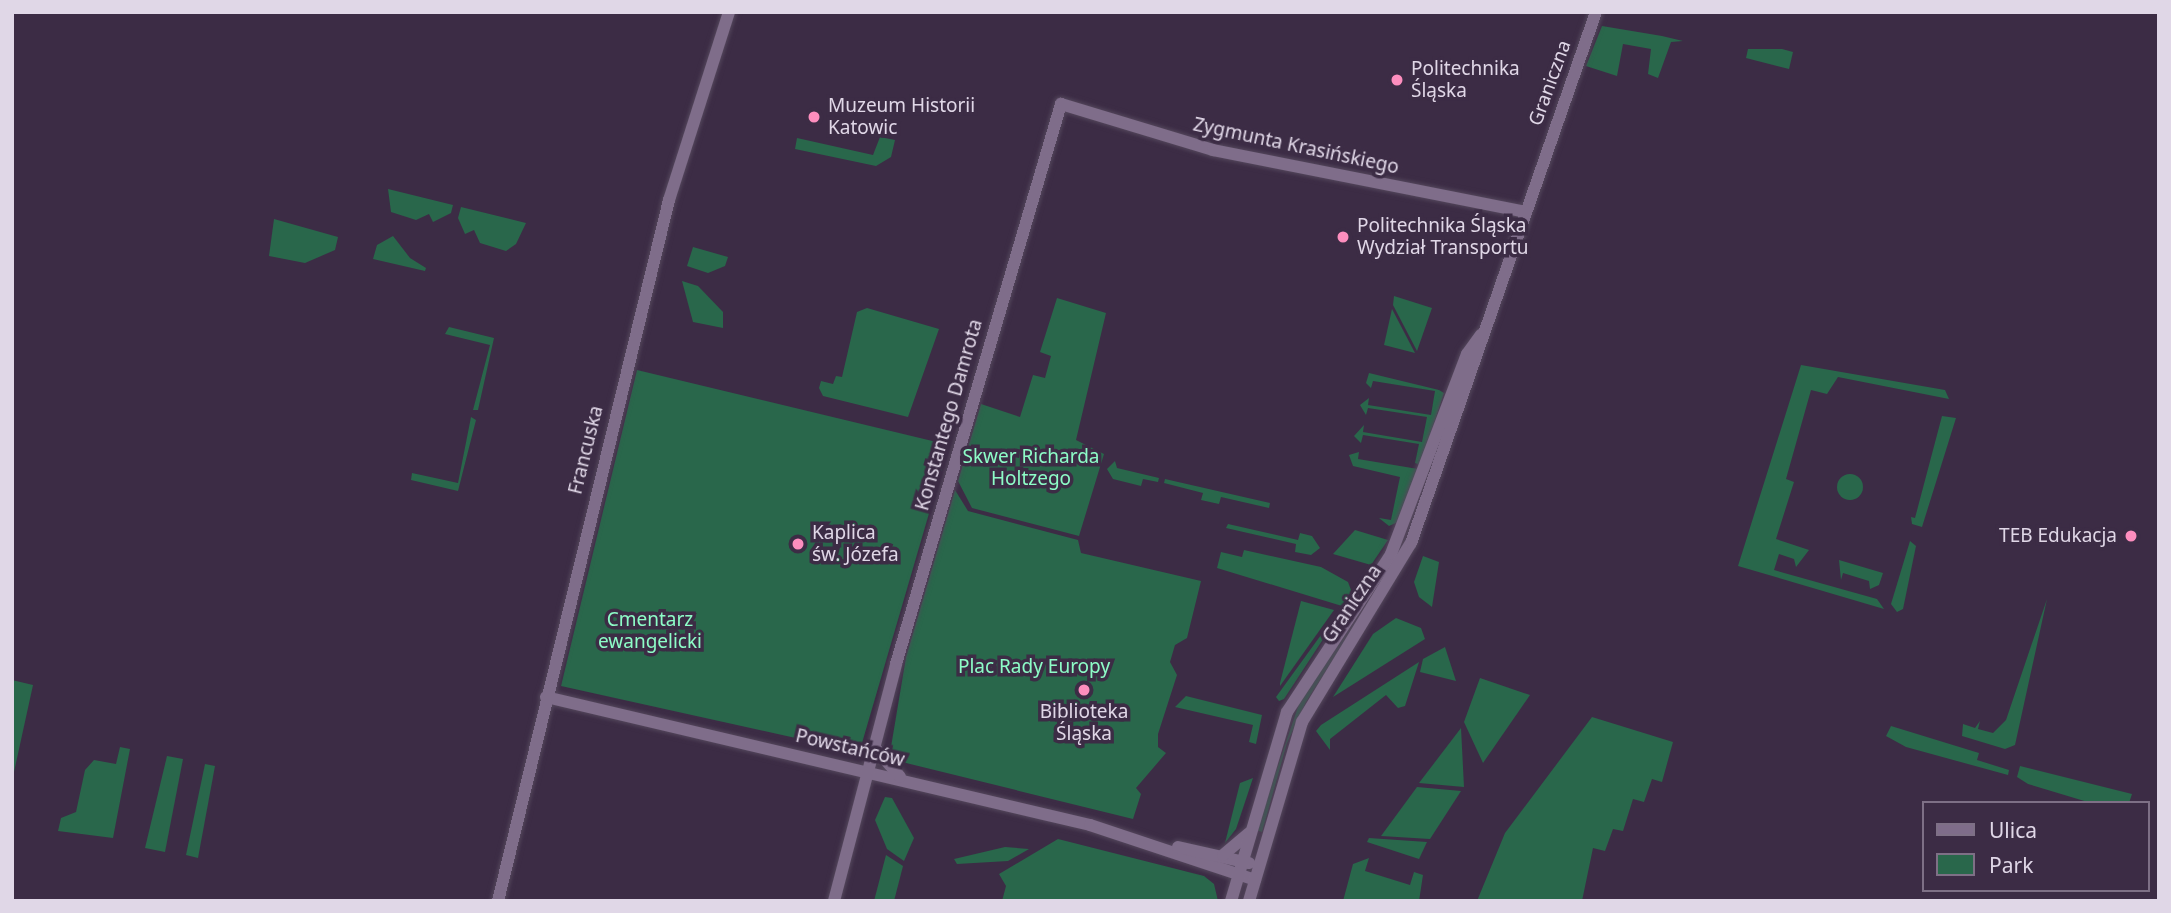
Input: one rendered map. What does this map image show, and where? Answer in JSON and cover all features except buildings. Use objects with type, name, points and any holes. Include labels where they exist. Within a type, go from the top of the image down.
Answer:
[{"type":"street","name":"Francuska","points":[[498,901],[669,200],[729,12]]},
{"type":"street","name":"Graniczna","points":[[1249,901],[1296,736],[1317,693],[1406,554],[1596,12]]},
{"type":"street","name":"Zygmunta Krasińskiego","points":[[1061,104],[1202,148],[1525,212]]},
{"type":"street","name":"Konstantego Damrota","points":[[834,901],[1061,104]]},
{"type":"street","name":"Graniczna","points":[[1231,901],[1287,712],[1391,554],[1467,354],[1487,326]]},
{"type":"street","name":"Powstańców","points":[[546,697],[901,779],[1145,841],[1223,855],[1259,866]]},
{"type":"street","points":[[876,748],[901,779]]},
{"type":"street","points":[[1223,855],[1250,833]]},
{"type":"street","name":"Powstańców","points":[[1145,841],[1255,880]]},
{"type":"green space","points":[[1602,26],[1683,41],[1671,42],[1658,78],[1648,74],[1651,49],[1623,44],[1617,76],[1586,66]]},
{"type":"green space","points":[[1748,49],[1782,49],[1793,52],[1789,69],[1746,58]]},
{"type":"green space","points":[[880,137],[895,140],[891,157],[876,166],[795,149],[797,138],[873,155]]},
{"type":"green space","points":[[388,189],[453,205],[451,213],[433,222],[429,214],[416,220],[391,212]]},
{"type":"green space","points":[[461,207],[526,223],[516,244],[506,251],[480,243],[474,230],[465,234],[458,218]]},
{"type":"green space","points":[[274,219],[338,237],[335,250],[305,263],[269,256]]},
{"type":"green space","points":[[393,236],[410,258],[426,268],[425,271],[373,259],[377,245]]},
{"type":"green space","points":[[693,247],[728,257],[725,266],[708,273],[687,266]]},
{"type":"green space","points":[[682,281],[698,286],[723,312],[723,328],[693,322]]},
{"type":"green space","points":[[1394,296],[1432,308],[1417,351],[1393,305]]},
{"type":"green space","name":"Skwer Richarda Holtzego","points":[[1057,298],[1106,313],[1076,440],[1104,454],[1079,536],[972,508],[958,481],[981,404],[1020,417],[1033,375],[1045,378],[1051,356],[1040,352]]},
{"type":"green space","points":[[867,308],[939,329],[908,417],[823,396],[819,388],[821,381],[833,384],[836,376],[842,377],[857,312]]},
{"type":"green space","points":[[1392,309],[1415,353],[1384,345]]},
{"type":"green space","points":[[449,327],[494,338],[478,410],[473,410],[490,345],[445,334]]},
{"type":"green space","points":[[1801,365],[1945,390],[1949,399],[1838,377],[1827,394],[1811,390],[1786,479],[1794,482],[1776,539],[1809,550],[1796,567],[1794,559],[1779,554],[1774,570],[1877,599],[1884,609],[1738,566]]},
{"type":"green space","name":"Cmentarz ewangelicki","points":[[637,370],[949,445],[862,743],[854,751],[561,686]]},
{"type":"green space","points":[[1369,373],[1444,393],[1420,465],[1415,463],[1419,444],[1363,435],[1361,443],[1354,436],[1364,425],[1363,432],[1422,442],[1427,417],[1368,408],[1366,415],[1360,405],[1369,398],[1368,405],[1431,415],[1435,391],[1373,381],[1371,388],[1366,383]]},
{"type":"green space","points":[[1942,416],[1956,418],[1922,527],[1912,524],[1911,517],[1915,518]]},
{"type":"green space","points":[[471,417],[476,420],[458,491],[411,480],[412,473],[458,483]]},
{"type":"green space","points":[[1359,452],[1358,459],[1418,469],[1398,522],[1389,526],[1379,518],[1391,520],[1400,477],[1353,466],[1349,455]]},
{"type":"green space","points":[[1115,461],[1117,468],[1159,478],[1158,482],[1143,479],[1141,486],[1113,479],[1107,469]]},
{"type":"green space","points":[[1850,474],[1859,478],[1863,487],[1859,496],[1850,500],[1841,496],[1837,487],[1841,478]]},
{"type":"green space","points":[[1165,479],[1270,503],[1269,508],[1221,497],[1219,504],[1201,500],[1203,493],[1164,483]]},
{"type":"green space","name":"Plac Rady Europy","points":[[955,490],[968,511],[1078,540],[1081,553],[1201,581],[1187,638],[1175,645],[1170,662],[1177,675],[1158,734],[1158,747],[1166,753],[1136,788],[1141,794],[1133,819],[902,762],[890,753],[906,657]]},
{"type":"green space","points":[[1228,524],[1298,540],[1300,533],[1312,536],[1320,548],[1311,555],[1295,552],[1296,544],[1226,528]]},
{"type":"green space","points":[[1355,530],[1388,540],[1371,565],[1333,554]]},
{"type":"green space","points":[[1910,541],[1916,546],[1903,609],[1897,612],[1891,604]]},
{"type":"green space","points":[[1244,550],[1321,567],[1348,582],[1351,590],[1348,601],[1284,699],[1279,701],[1276,697],[1342,606],[1217,568],[1221,552],[1242,557]]},
{"type":"green space","points":[[1423,556],[1439,562],[1432,607],[1419,597],[1414,582]]},
{"type":"green space","points":[[1839,560],[1883,573],[1879,585],[1870,589],[1869,581],[1843,573],[1841,580]]},
{"type":"green space","points":[[2047,599],[2015,745],[2005,749],[1962,736],[1963,724],[1975,728],[1980,721],[1978,729],[1993,733],[2006,720]]},
{"type":"green space","points":[[1301,601],[1334,610],[1280,686],[1280,683]]},
{"type":"green space","points":[[1370,601],[1306,702],[1287,743],[1262,832],[1256,830],[1301,698]]},
{"type":"green space","points":[[1396,618],[1421,628],[1425,639],[1333,697],[1373,634]]},
{"type":"green space","points":[[1445,647],[1456,681],[1420,672],[1423,659]]},
{"type":"green space","points":[[1419,662],[1405,706],[1398,708],[1386,695],[1330,739],[1330,750],[1316,731],[1321,725]]},
{"type":"green space","points":[[1480,678],[1530,695],[1483,763],[1464,722]]},
{"type":"green space","points":[[12,680],[33,685],[12,781]]},
{"type":"green space","points":[[1186,696],[1262,715],[1256,744],[1249,742],[1253,725],[1175,707]]},
{"type":"green space","points":[[1592,717],[1673,742],[1662,782],[1652,779],[1644,802],[1633,799],[1623,831],[1613,829],[1605,851],[1593,848],[1582,901],[1477,901],[1505,833]]},
{"type":"green space","points":[[1891,726],[1979,753],[1977,760],[2009,770],[2008,775],[1906,747],[1886,736]]},
{"type":"green space","points":[[1461,728],[1464,787],[1419,783]]},
{"type":"green space","points":[[120,747],[130,749],[113,838],[58,831],[61,818],[76,812],[85,770],[94,760],[116,764]]},
{"type":"green space","points":[[167,756],[183,759],[165,852],[145,848]]},
{"type":"green space","points":[[205,764],[215,766],[198,858],[186,855]]},
{"type":"green space","points":[[2020,766],[2132,794],[2130,801],[2084,801],[2028,784],[2017,777]]},
{"type":"green space","points":[[1253,778],[1236,829],[1225,843],[1240,783]]},
{"type":"green space","points":[[1417,787],[1461,791],[1430,839],[1381,836]]},
{"type":"green space","points":[[885,797],[892,798],[914,838],[904,861],[887,849],[875,820]]},
{"type":"green space","points":[[1369,838],[1427,842],[1419,859],[1367,842]]},
{"type":"green space","points":[[1058,839],[1204,876],[1214,884],[1218,901],[1002,901],[1006,886],[999,874]]},
{"type":"green space","points":[[1005,847],[1029,849],[1008,861],[957,864],[954,859]]},
{"type":"green space","points":[[886,855],[903,866],[894,901],[874,901]]},
{"type":"green space","points":[[1369,858],[1365,871],[1410,885],[1414,872],[1423,875],[1419,901],[1343,901],[1353,864]]},
{"type":"place","name":"Politechnika Śląska","points":[[1397,80]]},
{"type":"place","name":"Muzeum Historii Katowic","points":[[814,117]]},
{"type":"place","name":"Politechnika Śląska Wydział Transportu","points":[[1343,237]]},
{"type":"place","name":"TEB Edukacja","points":[[2131,536]]},
{"type":"place","name":"Kaplica św. Józefa","points":[[798,544]]},
{"type":"place","name":"Biblioteka Śląska","points":[[1084,690]]}]
